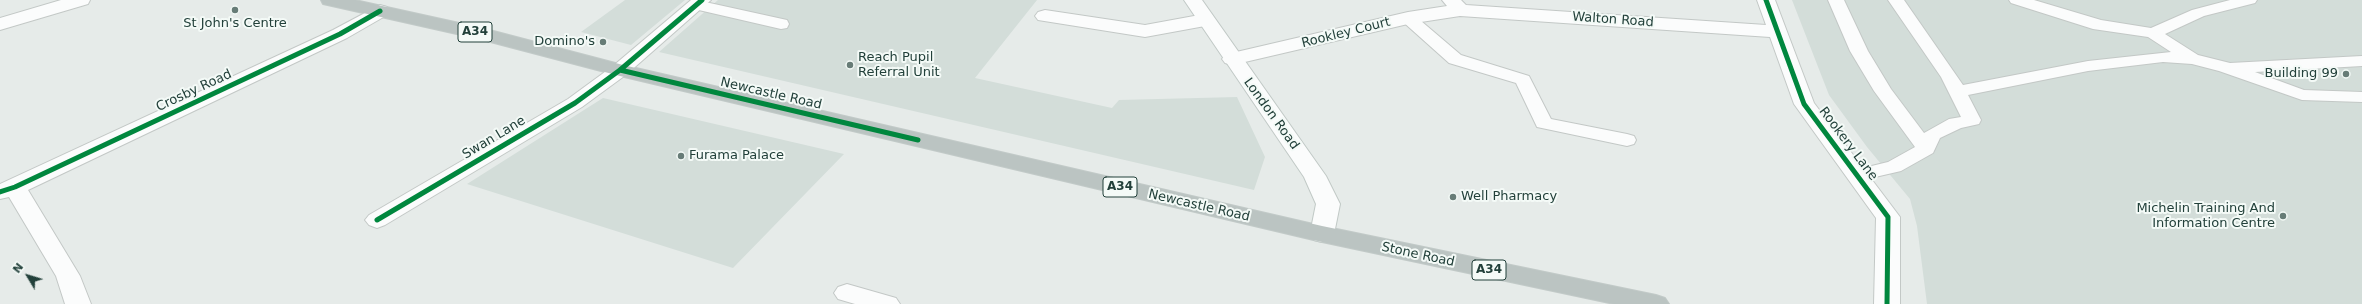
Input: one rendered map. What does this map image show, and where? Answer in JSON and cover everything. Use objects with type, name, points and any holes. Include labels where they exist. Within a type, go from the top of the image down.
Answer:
[{"type":"highway","name":"Newcastle Road","points":[[330,0],[482,34],[620,70],[1322,234]]},
{"type":"highway","name":"Stone Road","points":[[1322,234],[1656,304]]},
{"type":"street","points":[[0,24],[81,0]]},
{"type":"street","name":"London Road","points":[[1193,0],[1232,59],[1315,176],[1328,204],[1322,234]]},
{"type":"street","name":"Rookery Lane","points":[[1766,0],[1804,104],[1888,217],[1887,304]]},
{"type":"street","name":"Swan Lane","points":[[377,220],[575,103],[620,70],[699,3]]},
{"type":"street","name":"Walton Road","points":[[1456,5],[1778,32]]},
{"type":"street","name":"Rookley Court","points":[[1232,59],[1408,18],[1456,5]]},
{"type":"street","name":"Crosby Road","points":[[8,190],[340,34],[380,11]]},
{"type":"street","points":[[1046,16],[1145,31],[1205,20]]},
{"type":"street","points":[[8,190],[68,276],[78,304]]},
{"type":"street","points":[[847,293],[887,304]]},
{"type":"lane","points":[[1836,0],[1859,52],[1879,85],[1926,149]]},
{"type":"lane","points":[[1858,175],[1894,167],[1926,149],[1932,135],[1956,123],[1972,120],[1950,77],[1896,0]]},
{"type":"lane","points":[[2017,0],[2099,25],[2153,33],[2192,59]]},
{"type":"lane","points":[[2153,33],[2198,13],[2249,0]]},
{"type":"lane","points":[[699,3],[781,24]]},
{"type":"lane","points":[[1408,18],[1455,59],[1523,80],[1544,123],[1627,140]]},
{"type":"lane","points":[[1957,92],[2088,66],[2163,57],[2192,59],[2225,67],[2298,94],[2362,97]]},
{"type":"lane","points":[[2225,67],[2299,66],[2362,61]]},
{"type":"lane","points":[[2298,94],[2362,87]]},
{"type":"shaded area","points":[[625,0],[685,0],[631,45],[581,32]]},
{"type":"shaded area","name":"Reach Pupil Referral Unit","points":[[718,0],[1037,0],[975,78],[1112,108],[1119,100],[1237,97],[1265,157],[1254,190],[659,52]]},
{"type":"shaded area","points":[[1792,0],[2362,0],[2362,304],[1927,304],[1917,226],[1910,199],[1867,147],[1829,95]]},
{"type":"shaded area","points":[[603,98],[844,154],[733,268],[467,184]]},
{"type":"cycle path","points":[[377,220],[575,103],[620,70],[702,0]]},
{"type":"cycle path","points":[[1766,0],[1804,104],[1888,217],[1887,304]]},
{"type":"cycle path","points":[[0,192],[15,187],[340,34],[380,11]]},
{"type":"cycle path","points":[[620,70],[918,140]]},
{"type":"place","name":"St John's Centre","points":[[235,10]]},
{"type":"place","name":"Domino's","points":[[603,42]]},
{"type":"place","name":"Reach Pupil Referral Unit","points":[[850,65]]},
{"type":"place","name":"Building 99","points":[[2346,74]]},
{"type":"place","name":"Furama Palace","points":[[681,156]]},
{"type":"place","name":"Well Pharmacy","points":[[1453,197]]},
{"type":"place","name":"Michelin Training And Information Centre","points":[[2283,216]]}]
